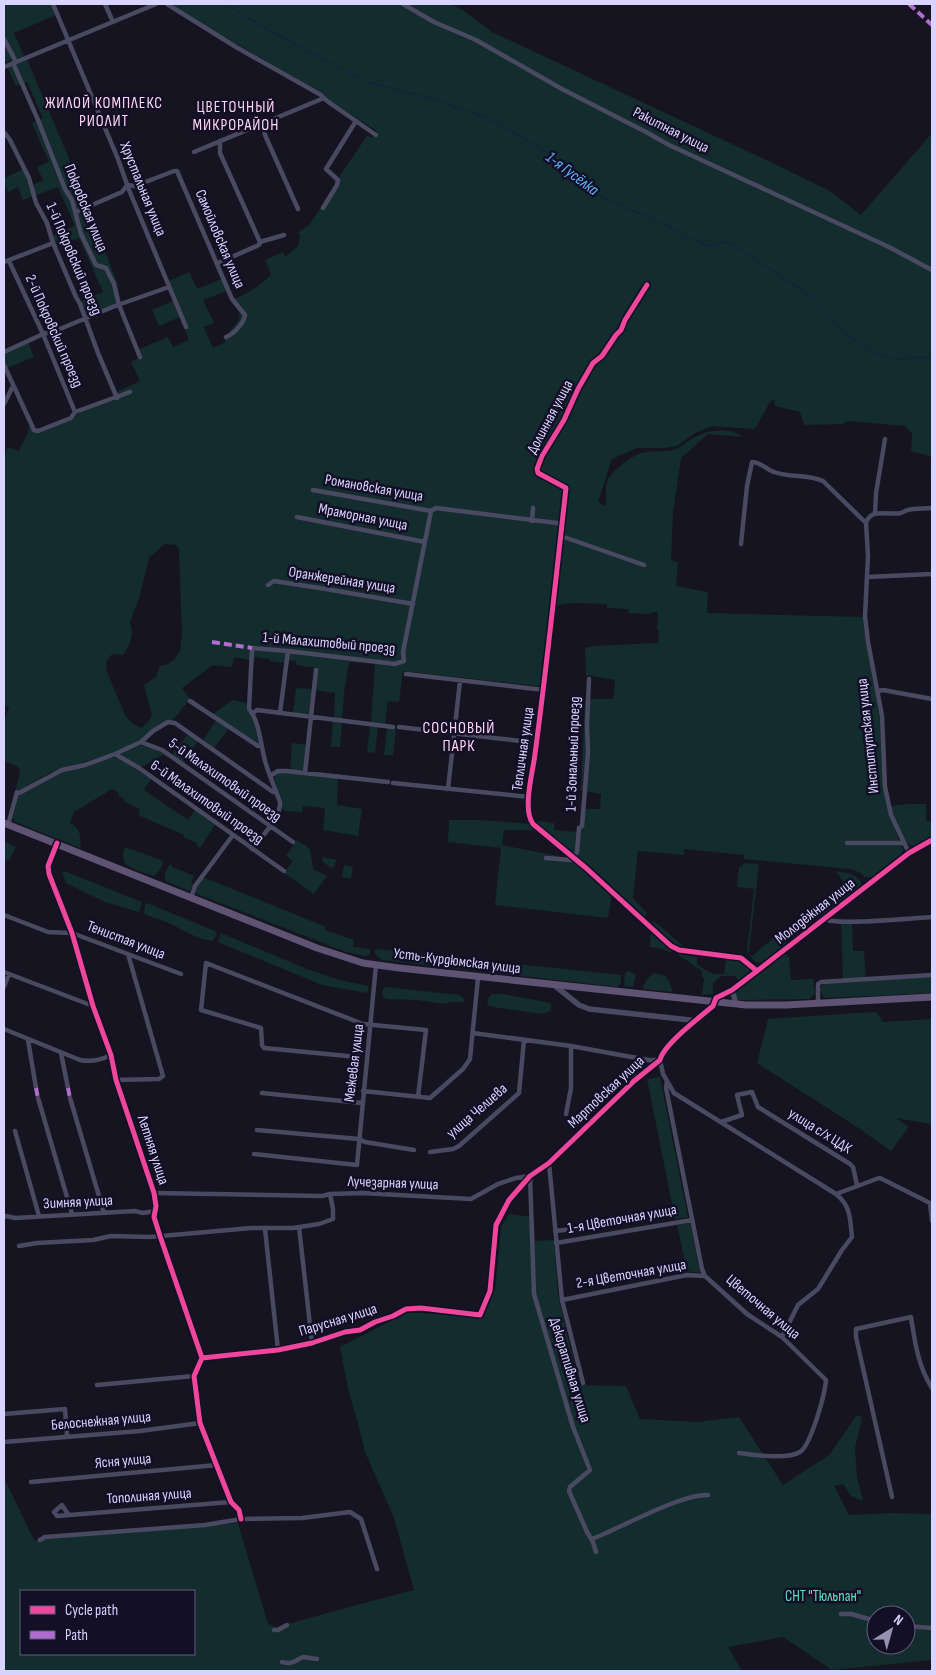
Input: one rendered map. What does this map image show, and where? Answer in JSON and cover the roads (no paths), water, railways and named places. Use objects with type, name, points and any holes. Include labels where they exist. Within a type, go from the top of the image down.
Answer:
[{"type":"main road","name":"Усть-Курдюмская улица","points":[[6,824],[317,948],[344,958],[376,965],[478,978],[736,1004],[818,1003],[932,997]]},
{"type":"street","name":"Хрустальная улица","points":[[53,4],[186,327]]},
{"type":"street","points":[[106,4],[113,22]]},
{"type":"street","points":[[4,67],[156,4]]},
{"type":"street","points":[[167,4],[324,98],[327,102],[376,134]]},
{"type":"street","name":"Ракитная улица","points":[[403,4],[434,22],[476,40],[562,89],[669,145],[889,247],[932,270]]},
{"type":"street","name":"Покровская улица","points":[[4,39],[65,189],[72,200],[81,234],[96,265],[106,268],[114,284],[140,356]]},
{"type":"street","points":[[194,152],[324,98]]},
{"type":"street","points":[[323,208],[338,180],[326,169],[356,121]]},
{"type":"street","points":[[264,124],[265,135],[298,209]]},
{"type":"street","name":"1-й Покровский проезд","points":[[4,132],[29,178],[36,203],[47,223],[53,243],[86,318],[117,398]]},
{"type":"street","points":[[220,141],[220,153],[260,242]]},
{"type":"street","name":"Самойловская улица","points":[[127,185],[135,186],[177,171],[232,299],[245,314],[244,320],[226,337]]},
{"type":"street","points":[[76,212],[122,192],[127,185]]},
{"type":"street","points":[[218,263],[259,245],[260,242],[284,235]]},
{"type":"street","points":[[6,261],[53,243]]},
{"type":"street","name":"2-й Покровский проезд","points":[[6,261],[43,334],[75,412]]},
{"type":"street","name":"Долинная улица","points":[[545,682],[566,488],[538,473],[537,468],[593,363],[602,356],[621,330],[625,320],[647,285]]},
{"type":"street","points":[[4,352],[43,334],[169,287]]},
{"type":"street","points":[[4,365],[34,430],[38,431],[71,418],[75,412],[130,392]]},
{"type":"street","points":[[4,404],[13,386]]},
{"type":"street","points":[[875,514],[876,493],[885,439]]},
{"type":"street","points":[[742,544],[747,486],[752,462],[756,462],[775,473],[816,478],[823,481],[866,523],[868,518],[875,514],[901,513],[906,510],[932,508]]},
{"type":"street","name":"Романовская улица","points":[[313,490],[431,511],[436,508],[561,525]]},
{"type":"street","points":[[532,521],[533,508]]},
{"type":"street","points":[[413,604],[431,511]]},
{"type":"street","name":"Мраморная улица","points":[[297,517],[425,542]]},
{"type":"street","name":"Институтская улица","points":[[866,523],[868,556],[865,616],[882,716],[884,787],[891,815],[909,853]]},
{"type":"street","points":[[560,536],[644,565]]},
{"type":"street","points":[[867,577],[932,574]]},
{"type":"street","name":"Оранжерейная улица","points":[[268,585],[274,581],[413,604]]},
{"type":"street","name":"1-й Малахитовый проезд","points":[[253,713],[249,709],[248,704],[252,648],[328,655],[363,662],[396,664],[404,662],[403,652],[413,604]]},
{"type":"street","points":[[280,713],[288,651]]},
{"type":"street","points":[[305,773],[316,670]]},
{"type":"street","points":[[406,674],[544,690]]},
{"type":"street","name":"1-й Зональный проезд","points":[[573,857],[577,852],[579,828],[582,826],[588,752],[589,679]]},
{"type":"street","points":[[448,789],[460,681]]},
{"type":"street","name":"Тепличная улица","points":[[545,682],[528,811],[533,824],[573,857]]},
{"type":"street","points":[[878,691],[883,690],[932,699]]},
{"type":"street","points":[[190,701],[258,746],[261,746]]},
{"type":"street","points":[[252,849],[280,807],[253,713],[257,710],[529,742]]},
{"type":"street","points":[[6,824],[17,792],[19,793],[62,770],[85,765],[141,742],[153,731],[168,722],[175,724],[276,792]]},
{"type":"street","name":"5-й Малахитовый проезд","points":[[141,742],[162,750],[293,842]]},
{"type":"street","name":"6-й Малахитовый проезд","points":[[115,754],[138,768],[284,871]]},
{"type":"street","points":[[270,776],[278,771],[305,773],[529,797]]},
{"type":"street","points":[[191,898],[195,886],[233,835]]},
{"type":"street","name":"Молодёжная улица","points":[[714,1002],[716,998],[732,990],[757,972],[909,853],[932,840]]},
{"type":"street","points":[[847,843],[903,842]]},
{"type":"street","name":"Летняя улица","points":[[57,843],[48,866],[49,874],[72,933],[93,1006],[111,1056],[116,1080],[154,1192],[156,1206],[154,1217],[202,1358]]},
{"type":"street","points":[[546,858],[571,860],[573,857],[663,941],[675,949],[741,958],[757,972]]},
{"type":"street","name":"Тенистая улица","points":[[4,915],[48,932],[72,933],[181,974]]},
{"type":"street","points":[[825,919],[834,922],[854,922],[932,917]]},
{"type":"street","points":[[116,1080],[159,1079],[163,1076],[128,954]]},
{"type":"street","points":[[367,1058],[264,1048],[262,1045],[262,1028],[200,1010],[205,964],[209,963],[363,1024],[426,1030],[418,1097]]},
{"type":"street","name":"Межевая улица","points":[[254,1154],[356,1165],[376,965]]},
{"type":"street","points":[[4,988],[6,973],[93,1006]]},
{"type":"street","points":[[818,1003],[818,984],[822,982],[932,975]]},
{"type":"street","points":[[363,1091],[430,1098],[463,1069],[470,1059],[478,978]]},
{"type":"street","points":[[554,985],[579,1005],[589,1009],[690,1020],[694,1023]]},
{"type":"street","points":[[732,990],[736,1004]]},
{"type":"street","name":"Мартовская улица","points":[[530,1176],[549,1163],[634,1081],[660,1060],[668,1047],[713,1006],[714,1002]]},
{"type":"street","points":[[358,1057],[363,1024]]},
{"type":"street","points":[[4,1030],[61,1053],[88,1061],[111,1056]]},
{"type":"street","points":[[472,1033],[660,1060],[674,1093],[845,1201],[848,1208],[852,1237],[818,1289],[798,1305],[782,1337]]},
{"type":"street","points":[[28,1040],[36,1088]]},
{"type":"street","name":"улица Челиева","points":[[430,1152],[453,1149],[459,1146],[518,1093],[524,1040]]},
{"type":"street","points":[[566,1114],[571,1088],[571,1046]]},
{"type":"street","points":[[61,1053],[68,1088]]},
{"type":"street","points":[[634,1081],[637,1058]]},
{"type":"street","name":"Цветочная улица","points":[[667,1080],[666,1088],[702,1269],[705,1276],[747,1314],[782,1337],[826,1380],[816,1422],[804,1449],[798,1453],[771,1456],[738,1453]]},
{"type":"street","name":"улица с/х ЦДК","points":[[720,1122],[742,1115],[737,1095],[752,1092],[758,1107],[850,1164],[853,1167],[857,1185]]},
{"type":"street","points":[[262,1093],[362,1103]]},
{"type":"street","points":[[38,1098],[72,1214]]},
{"type":"street","points":[[70,1098],[104,1213]]},
{"type":"street","points":[[257,1130],[359,1139],[365,1142],[414,1150]]},
{"type":"street","points":[[15,1131],[39,1216]]},
{"type":"street","points":[[549,1163],[562,1300],[583,1383]]},
{"type":"street","name":"Лучезарная улица","points":[[19,1246],[93,1240],[111,1236],[160,1236],[190,1232],[238,1231],[251,1228],[299,1227],[319,1224],[333,1219],[330,1194],[362,1193],[471,1199],[498,1184],[530,1176]]},
{"type":"street","name":"Парусная улица","points":[[202,1358],[278,1350],[312,1343],[345,1332],[360,1330],[406,1309],[421,1308],[480,1315],[490,1291],[496,1225],[510,1200],[530,1176]]},
{"type":"street","name":"Декоративная улица","points":[[530,1176],[534,1294],[573,1427],[590,1470],[570,1486],[569,1491],[592,1539],[596,1552]]},
{"type":"street","points":[[836,1194],[857,1185],[882,1178],[931,1204],[932,1221]]},
{"type":"street","points":[[154,1192],[322,1196],[330,1194]]},
{"type":"street","name":"Зимняя улица","points":[[4,1217],[155,1211]]},
{"type":"street","name":"1-я Цветочная улица","points":[[556,1243],[692,1220]]},
{"type":"street","points":[[555,1231],[603,1226]]},
{"type":"street","points":[[299,1227],[312,1343]]},
{"type":"street","points":[[265,1229],[278,1350]]},
{"type":"street","name":"2-я Цветочная улица","points":[[562,1300],[687,1275],[705,1276]]},
{"type":"street","points":[[892,1497],[858,1346],[856,1329],[911,1317],[916,1352],[925,1376],[932,1388]]},
{"type":"street","points":[[202,1358],[194,1376],[200,1423],[231,1502],[239,1510],[241,1519]]},
{"type":"street","points":[[97,1385],[194,1376]]},
{"type":"street","points":[[4,1414],[64,1409],[67,1436]]},
{"type":"street","name":"Белоснежная улица","points":[[4,1442],[140,1431],[200,1423]]},
{"type":"street","name":"Ясня улица","points":[[32,1482],[217,1465]]},
{"type":"street","points":[[592,1539],[675,1503],[701,1495],[708,1495]]},
{"type":"street","name":"Тополиная улица","points":[[68,1514],[231,1502]]},
{"type":"street","points":[[40,1540],[45,1537],[64,1535],[205,1525],[241,1519],[294,1518],[350,1512],[361,1519],[377,1569]]},
{"type":"street","points":[[841,1614],[851,1614],[866,1618]]},
{"type":"street","points":[[274,1630],[287,1625]]},
{"type":"street","points":[[916,1627],[932,1628]]},
{"type":"street","points":[[282,1662],[293,1664],[303,1657],[318,1659]]},
{"type":"waterway","name":"1-я Гусёлка","points":[[227,4],[303,49],[368,82],[435,100],[487,118],[544,151],[589,191],[709,246],[724,242],[735,246],[811,296],[832,317],[842,332],[880,355],[894,360],[920,357],[932,359]]},
{"type":"district","name":"ЖИЛОЙ КОМПЛЕКС РИОЛИТ","points":[[104,112]]},
{"type":"district","name":"ЦВЕТОЧНЫЙ МИКРОРАЙОН","points":[[236,116]]},
{"type":"district","name":"СОСНОВЫЙ ПАРК","points":[[459,737]]},
{"type":"park label","name":"СНТ \"Тюльпан\"","points":[[823,1596]]}]
